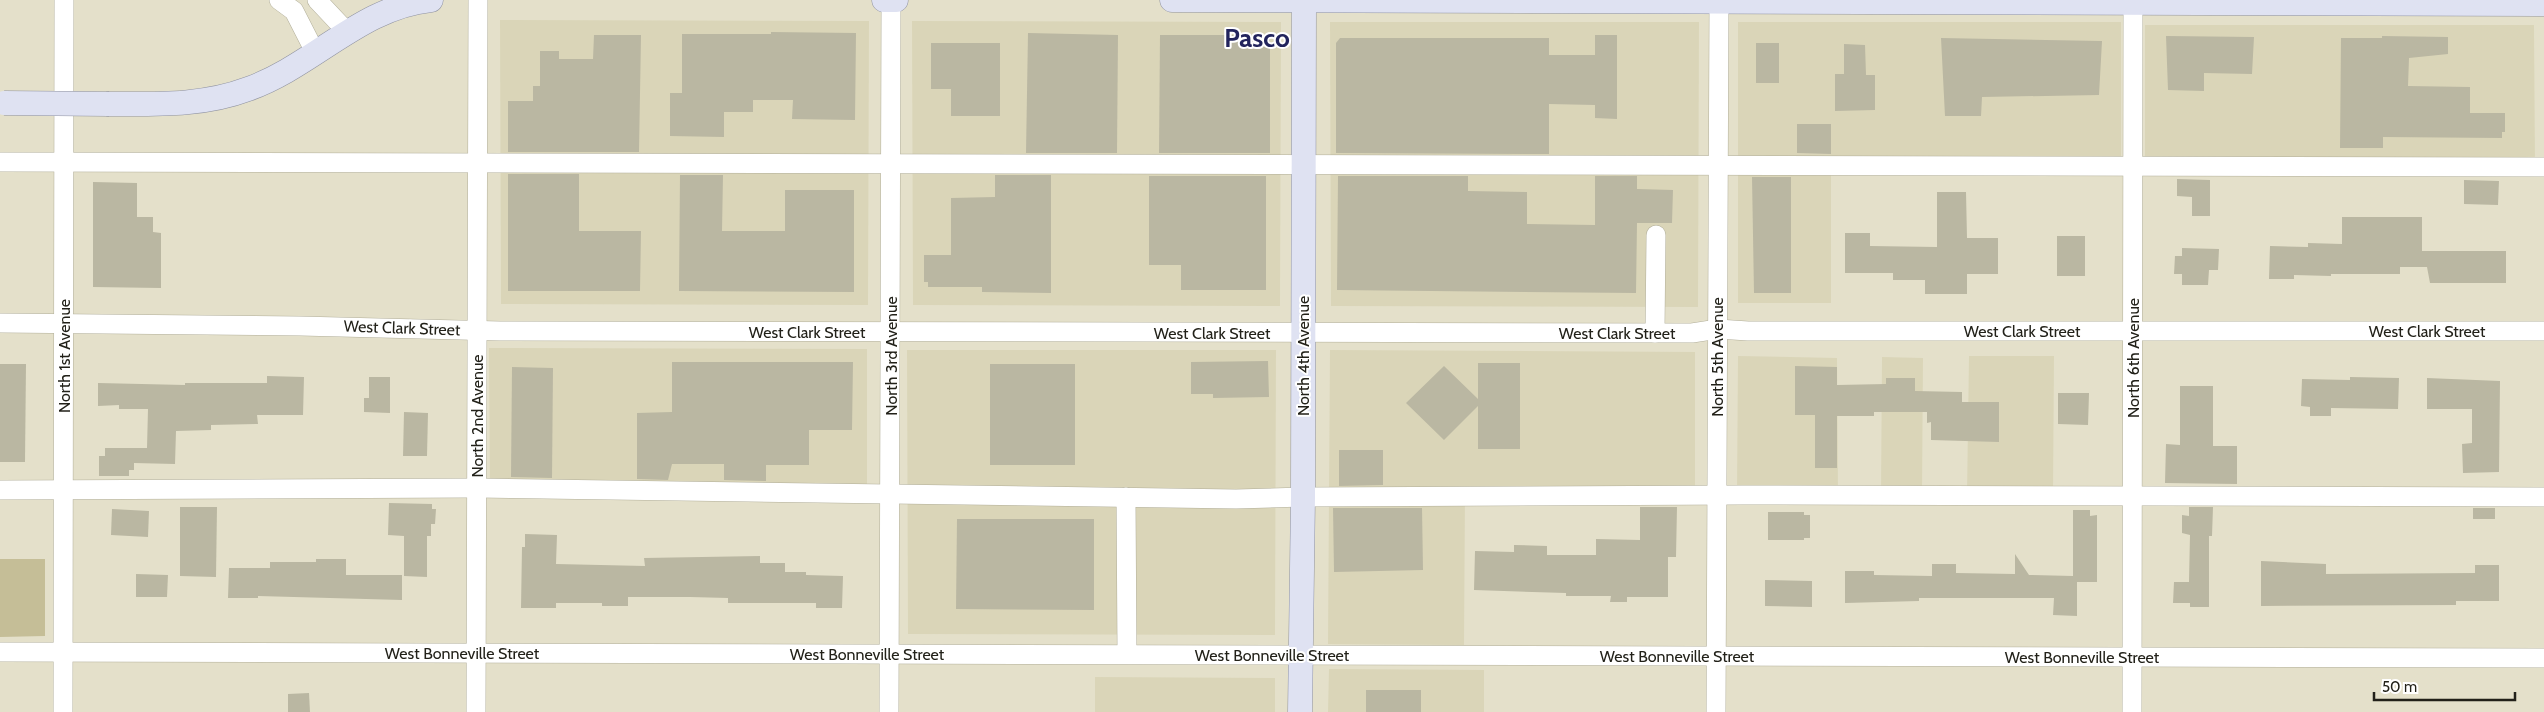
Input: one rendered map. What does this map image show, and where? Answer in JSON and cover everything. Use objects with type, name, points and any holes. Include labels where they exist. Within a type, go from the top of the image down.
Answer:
[{"type":"main road","points":[[2,103],[192,104],[221,98],[250,89],[285,72],[315,52],[390,9],[411,2],[431,0]]},
{"type":"main road","points":[[884,0],[896,0]]},
{"type":"main road","points":[[1172,0],[2467,2],[2544,4]]},
{"type":"main road","name":"North 4th Avenue","points":[[1300,712],[1303,496],[1304,0]]},
{"type":"street","name":"North 1st Avenue","points":[[63,712],[64,0]]},
{"type":"street","points":[[279,0],[294,12],[315,52]]},
{"type":"street","points":[[317,0],[348,33]]},
{"type":"street","name":"North 2nd Avenue","points":[[476,712],[478,0]]},
{"type":"street","name":"North 3rd Avenue","points":[[889,712],[891,0]]},
{"type":"street","name":"North 5th Avenue","points":[[1716,712],[1719,1]]},
{"type":"street","name":"North 6th Avenue","points":[[2132,712],[2134,2]]},
{"type":"street","points":[[0,162],[2544,167]]},
{"type":"street","points":[[1655,333],[1656,235]]},
{"type":"street","name":"West Clark Street","points":[[0,324],[372,327],[477,330],[891,332],[1692,333],[1718,329],[1748,331],[2544,331]]},
{"type":"street","points":[[0,490],[476,488],[1236,499],[1303,496],[1717,495],[2544,497]]},
{"type":"street","points":[[1126,497],[1127,654]]},
{"type":"street","name":"West Bonneville Street","points":[[0,652],[2544,658]]},
{"type":"shaded area","points":[[500,20],[869,21],[868,305],[501,304]]},
{"type":"shaded area","points":[[912,21],[1281,22],[1280,306],[913,305]]},
{"type":"shaded area","points":[[1330,22],[1699,22],[1698,307],[1331,306]]},
{"type":"shaded area","points":[[1738,22],[2121,22],[2121,166],[1831,165],[1831,303],[1738,303]]},
{"type":"shaded area","points":[[2145,25],[2534,25],[2535,167],[2145,167]]},
{"type":"shaded area","points":[[489,348],[867,349],[867,492],[490,491]]},
{"type":"shaded area","points":[[907,350],[1276,350],[1275,635],[908,634]]},
{"type":"shaded area","points":[[1330,350],[1695,352],[1695,492],[1465,492],[1464,645],[1328,644]]},
{"type":"shaded area","points":[[1738,356],[1837,358],[1838,495],[1737,493]]},
{"type":"shaded area","points":[[1969,356],[2054,356],[2053,495],[1967,494]]},
{"type":"shaded area","points":[[1882,357],[1923,358],[1922,495],[1881,494]]},
{"type":"shaded area","points":[[0,559],[45,559],[45,636],[0,637]]},
{"type":"shaded area","points":[[1329,669],[1484,670],[1484,712],[1328,712]]},
{"type":"shaded area","points":[[1095,677],[1275,678],[1275,712],[1095,712]]},
{"type":"building","points":[[771,32],[856,33],[855,120],[792,119],[793,100],[753,100],[753,112],[724,112],[724,137],[670,136],[670,93],[682,93],[682,34],[771,34]]},
{"type":"building","points":[[1028,33],[1118,35],[1117,153],[1026,153]]},
{"type":"building","points":[[594,35],[641,35],[639,152],[508,152],[508,101],[533,101],[533,86],[540,86],[540,51],[559,51],[559,59],[593,59]]},
{"type":"building","points":[[1160,35],[1270,35],[1270,153],[1159,153]]},
{"type":"building","points":[[1595,35],[1617,35],[1617,119],[1595,118],[1595,105],[1549,104],[1549,154],[1336,153],[1336,43],[1340,38],[1549,38],[1549,55],[1595,55]]},
{"type":"building","points":[[2166,36],[2254,37],[2252,74],[2204,73],[2204,91],[2168,90]]},
{"type":"building","points":[[2382,36],[2448,37],[2448,54],[2409,58],[2408,86],[2470,87],[2470,113],[2505,113],[2505,132],[2502,132],[2502,138],[2383,137],[2383,148],[2340,148],[2341,38],[2382,38]]},
{"type":"building","points":[[1941,38],[2102,41],[2099,95],[1982,97],[1981,116],[1945,116]]},
{"type":"building","points":[[931,43],[1000,43],[1000,116],[951,116],[951,89],[931,89]]},
{"type":"building","points":[[1756,43],[1779,43],[1779,83],[1756,83]]},
{"type":"building","points":[[1844,44],[1865,45],[1866,75],[1875,75],[1875,110],[1835,111],[1835,74],[1844,74]]},
{"type":"building","points":[[1797,124],[1831,124],[1831,154],[1797,153]]},
{"type":"building","points":[[508,174],[579,174],[579,231],[641,231],[640,291],[508,291]]},
{"type":"building","points":[[680,175],[723,175],[722,231],[785,231],[785,190],[854,190],[854,292],[679,291]]},
{"type":"building","points":[[995,175],[1051,175],[1051,293],[982,292],[982,287],[928,287],[928,282],[924,282],[924,255],[951,255],[951,198],[995,197]]},
{"type":"building","points":[[1149,176],[1266,176],[1266,290],[1181,290],[1181,265],[1149,265]]},
{"type":"building","points":[[1338,176],[1468,176],[1468,191],[1527,192],[1527,224],[1595,225],[1595,176],[1637,176],[1637,189],[1673,190],[1672,223],[1637,223],[1636,293],[1337,290]]},
{"type":"building","points":[[1752,177],[1791,177],[1791,293],[1754,293]]},
{"type":"building","points":[[2177,179],[2210,180],[2210,216],[2192,216],[2192,197],[2177,196]]},
{"type":"building","points":[[2464,180],[2499,181],[2498,205],[2464,204]]},
{"type":"building","points":[[93,182],[137,183],[137,217],[153,217],[153,232],[161,233],[161,288],[93,287]]},
{"type":"building","points":[[1937,192],[1966,192],[1967,238],[1998,238],[1998,274],[1967,274],[1967,294],[1925,294],[1925,280],[1893,280],[1893,273],[1845,273],[1845,233],[1870,233],[1870,246],[1937,247]]},
{"type":"building","points":[[2342,217],[2422,217],[2422,251],[2506,251],[2506,283],[2430,283],[2427,267],[2400,267],[2400,274],[2294,275],[2294,279],[2269,279],[2270,246],[2308,247],[2308,243],[2342,244]]},
{"type":"building","points":[[2057,236],[2085,236],[2085,276],[2057,276]]},
{"type":"building","points":[[2182,248],[2219,249],[2218,270],[2209,270],[2208,285],[2182,285],[2182,274],[2174,274],[2175,256],[2182,256]]},
{"type":"building","points":[[1268,361],[1269,397],[1213,398],[1213,394],[1191,394],[1191,362]]},
{"type":"building","points":[[672,362],[853,362],[852,430],[809,430],[809,465],[766,465],[766,481],[724,480],[724,464],[672,464],[668,480],[637,479],[637,413],[672,412]]},
{"type":"building","points":[[1478,363],[1520,363],[1520,449],[1478,449],[1478,406],[1444,440],[1406,403],[1444,366],[1478,399]]},
{"type":"building","points":[[0,364],[26,364],[25,462],[0,462]]},
{"type":"building","points":[[990,364],[1075,364],[1075,465],[990,465]]},
{"type":"building","points":[[1795,366],[1837,367],[1837,385],[1886,384],[1886,378],[1915,378],[1915,391],[1962,392],[1962,402],[1999,402],[1999,442],[1931,440],[1931,422],[1927,423],[1927,412],[1874,412],[1874,416],[1837,416],[1837,468],[1815,468],[1815,415],[1795,415]]},
{"type":"building","points":[[512,367],[553,368],[552,478],[511,477]]},
{"type":"building","points":[[267,376],[304,377],[303,415],[257,415],[258,424],[211,425],[211,430],[176,431],[175,464],[134,463],[134,470],[129,470],[129,476],[99,476],[99,456],[105,456],[105,448],[147,448],[148,409],[119,409],[119,405],[98,406],[98,383],[185,385],[185,383],[267,383]]},
{"type":"building","points":[[369,377],[390,377],[390,413],[364,412],[364,398],[369,398]]},
{"type":"building","points":[[2350,377],[2399,378],[2398,409],[2331,408],[2331,416],[2310,416],[2310,407],[2301,406],[2302,379],[2350,380]]},
{"type":"building","points":[[2427,378],[2500,381],[2499,472],[2463,473],[2462,444],[2472,443],[2472,409],[2427,409]]},
{"type":"building","points":[[2180,386],[2213,386],[2213,446],[2237,446],[2237,484],[2165,483],[2166,444],[2180,445]]},
{"type":"building","points":[[2058,393],[2089,393],[2088,425],[2058,424]]},
{"type":"building","points":[[404,412],[428,413],[427,456],[403,456]]},
{"type":"building","points":[[1339,450],[1383,450],[1383,485],[1339,486]]},
{"type":"building","points":[[389,503],[432,504],[432,509],[436,509],[435,524],[431,524],[431,536],[427,536],[427,577],[404,576],[404,536],[388,535]]},
{"type":"building","points":[[180,507],[217,507],[216,577],[180,576]]},
{"type":"building","points":[[1640,507],[1677,507],[1676,557],[1668,557],[1668,597],[1627,597],[1627,602],[1610,602],[1611,596],[1566,596],[1566,593],[1474,590],[1475,551],[1514,552],[1514,545],[1547,546],[1547,555],[1596,555],[1596,539],[1640,540]]},
{"type":"building","points":[[2189,507],[2213,507],[2212,536],[2209,536],[2209,607],[2190,607],[2190,603],[2173,603],[2174,582],[2189,582],[2190,535],[2182,533],[2182,515],[2189,516]]},
{"type":"building","points":[[1333,508],[1422,508],[1423,570],[1334,572]]},
{"type":"building","points":[[2473,508],[2495,508],[2495,519],[2473,519]]},
{"type":"building","points":[[112,509],[149,511],[148,537],[111,535]]},
{"type":"building","points":[[2073,510],[2090,510],[2090,516],[2097,515],[2097,582],[2077,582],[2077,616],[2053,615],[2054,598],[1919,598],[1919,601],[1845,603],[1845,571],[1874,571],[1874,575],[1932,576],[1932,564],[1956,564],[1956,573],[2015,574],[2015,554],[2029,575],[2073,576]]},
{"type":"building","points":[[1768,512],[1804,512],[1804,515],[1810,515],[1810,538],[1804,538],[1804,540],[1768,540]]},
{"type":"building","points":[[957,519],[1094,519],[1094,610],[956,609]]},
{"type":"building","points":[[525,534],[557,535],[556,564],[645,566],[644,558],[760,556],[760,563],[785,563],[785,572],[806,572],[806,575],[843,576],[842,608],[816,608],[816,603],[728,603],[728,598],[628,597],[628,606],[602,606],[602,603],[556,603],[556,608],[521,608],[522,547],[525,547]]},
{"type":"building","points":[[316,559],[346,559],[346,575],[402,575],[402,600],[258,596],[258,598],[228,598],[229,568],[270,568],[270,562],[316,562]]},
{"type":"building","points":[[2261,561],[2326,564],[2326,574],[2475,573],[2475,565],[2499,565],[2499,601],[2456,601],[2456,605],[2261,606]]},
{"type":"building","points":[[136,574],[168,575],[167,597],[136,597]]},
{"type":"building","points":[[1765,580],[1812,581],[1812,607],[1765,606]]},
{"type":"building","points":[[1366,690],[1421,690],[1421,712],[1366,712]]},
{"type":"building","points":[[309,693],[310,712],[288,712],[288,694]]},
{"type":"district","name":"Pasco","points":[[1257,38]]}]
